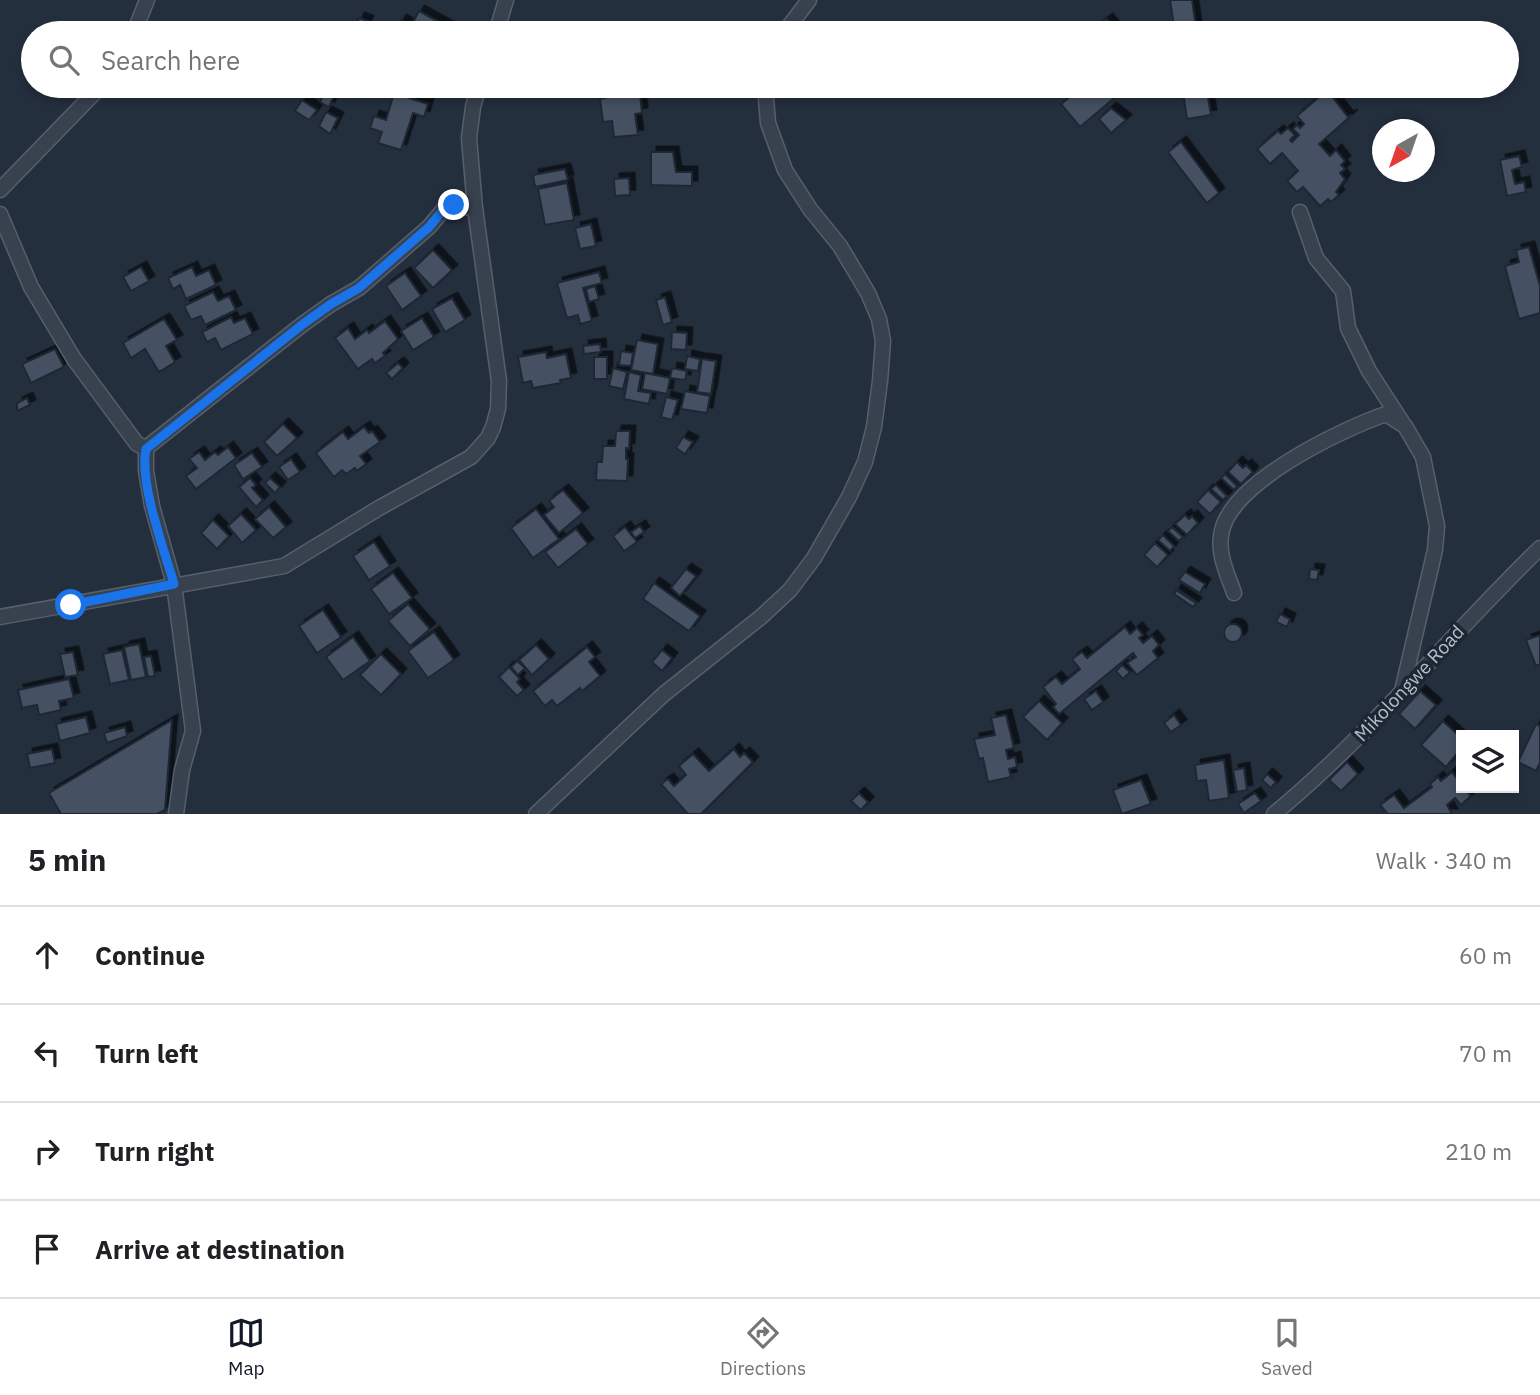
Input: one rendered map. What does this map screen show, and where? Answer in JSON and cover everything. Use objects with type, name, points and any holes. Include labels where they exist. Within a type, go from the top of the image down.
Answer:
[{"type":"street","points":[[139,21],[147,0]]},
{"type":"street","points":[[500,21],[506,0]]},
{"type":"street","points":[[793,21],[809,0]]},
{"type":"street","points":[[0,190],[89,98]]},
{"type":"street","points":[[0,617],[285,566],[379,508],[460,464],[480,448],[488,438],[495,418],[499,381],[475,208],[470,127],[476,98]]},
{"type":"street","points":[[536,814],[664,694],[761,617],[790,590],[814,558],[849,497],[865,462],[874,427],[880,381],[883,341],[879,319],[868,293],[840,246],[810,209],[785,170],[768,123],[766,98]]},
{"type":"street","points":[[146,449],[303,324],[359,288],[429,227],[444,209],[454,205],[475,208]]},
{"type":"street","points":[[1300,212],[1316,258],[1343,291],[1348,328],[1369,371],[1423,457],[1437,526],[1402,691]]},
{"type":"street","points":[[0,214],[31,287],[74,359],[137,444],[146,449]]},
{"type":"street","points":[[1234,593],[1222,558],[1220,536],[1224,522],[1242,498],[1270,472],[1358,424],[1386,414],[1405,426]]},
{"type":"street","points":[[146,449],[146,471],[152,506],[174,584],[193,731],[182,770],[176,814]]},
{"type":"street","name":"Mikolongwe Road","points":[[1274,814],[1360,736],[1448,640],[1540,548]]},
{"type":"building","points":[[1170,0],[1192,0],[1195,21],[1173,21]]},
{"type":"building","points":[[419,11],[437,21],[414,21]]},
{"type":"building","points":[[322,98],[333,98],[329,107],[320,102]]},
{"type":"building","points":[[393,98],[409,98],[428,104],[424,117],[413,113],[401,150],[378,143],[382,132],[370,128],[374,116],[386,120]]},
{"type":"building","points":[[640,98],[642,113],[635,114],[638,135],[614,137],[612,121],[603,122],[600,99]]},
{"type":"building","points":[[1068,98],[1114,98],[1080,127],[1061,104]]},
{"type":"building","points":[[1184,98],[1208,98],[1211,115],[1187,119]]},
{"type":"building","points":[[1318,98],[1333,98],[1348,117],[1352,115],[1319,144],[1330,156],[1336,150],[1345,161],[1341,165],[1345,169],[1340,173],[1345,179],[1336,192],[1339,195],[1320,206],[1303,187],[1297,192],[1287,181],[1298,171],[1282,153],[1270,164],[1257,149],[1278,131],[1281,134],[1288,128],[1295,135],[1290,140],[1292,142],[1299,135],[1293,129],[1304,124],[1297,116]]},
{"type":"building","points":[[302,100],[317,110],[309,120],[295,111]]},
{"type":"building","points":[[1111,108],[1126,120],[1111,133],[1099,119]]},
{"type":"building","points":[[326,112],[338,118],[330,134],[319,126]]},
{"type":"building","points":[[1181,142],[1219,193],[1207,203],[1168,152]]},
{"type":"building","points":[[651,152],[673,152],[676,172],[692,172],[692,186],[651,185]]},
{"type":"building","points":[[1519,156],[1522,167],[1512,170],[1515,184],[1524,182],[1526,192],[1507,196],[1500,160]]},
{"type":"building","points":[[565,169],[568,180],[535,187],[533,175]]},
{"type":"building","points":[[629,178],[630,195],[615,196],[614,179]]},
{"type":"building","points":[[567,183],[574,220],[545,225],[538,189]]},
{"type":"building","points":[[591,224],[596,246],[580,249],[575,228]]},
{"type":"building","points":[[1529,247],[1540,286],[1540,313],[1519,319],[1505,266],[1519,262],[1516,250]]},
{"type":"building","points":[[433,250],[452,270],[433,288],[414,268]]},
{"type":"building","points":[[141,267],[149,281],[131,291],[123,277]]},
{"type":"building","points":[[192,267],[196,276],[209,270],[216,285],[186,299],[180,285],[173,289],[168,278]]},
{"type":"building","points":[[599,272],[602,283],[583,288],[592,321],[580,324],[578,315],[567,318],[557,283]]},
{"type":"building","points":[[405,273],[421,296],[402,310],[386,286]]},
{"type":"building","points":[[595,286],[599,299],[589,302],[586,289]]},
{"type":"building","points":[[213,292],[218,301],[229,296],[236,310],[205,325],[201,316],[191,320],[184,306]]},
{"type":"building","points":[[665,297],[672,322],[663,325],[656,300]]},
{"type":"building","points":[[452,298],[465,320],[445,332],[432,309]]},
{"type":"building","points":[[231,317],[234,323],[245,318],[253,334],[221,350],[215,338],[207,342],[202,332]]},
{"type":"building","points":[[422,318],[434,337],[413,350],[401,331]]},
{"type":"building","points":[[164,319],[177,340],[166,346],[175,362],[159,372],[145,349],[131,358],[123,343]]},
{"type":"building","points":[[385,321],[398,339],[383,353],[385,356],[375,363],[372,359],[358,369],[335,338],[348,328],[355,339]]},
{"type":"building","points":[[672,332],[687,333],[686,350],[671,349]]},
{"type":"building","points":[[637,340],[658,344],[653,374],[631,370]]},
{"type":"building","points":[[600,344],[601,352],[584,354],[583,346]]},
{"type":"building","points":[[55,349],[64,367],[31,383],[22,364]]},
{"type":"building","points":[[621,351],[633,353],[631,366],[619,365]]},
{"type":"building","points":[[546,352],[547,358],[566,354],[571,378],[560,380],[561,383],[533,388],[531,381],[523,383],[518,357]]},
{"type":"building","points":[[687,356],[700,359],[698,371],[685,369]]},
{"type":"building","points":[[594,357],[607,357],[607,379],[594,379]]},
{"type":"building","points":[[702,359],[716,361],[711,394],[697,392]]},
{"type":"building","points":[[398,363],[403,368],[392,379],[386,373]]},
{"type":"building","points":[[613,368],[627,372],[623,389],[609,386]]},
{"type":"building","points":[[672,368],[687,371],[685,380],[670,378]]},
{"type":"building","points":[[629,372],[641,375],[638,391],[651,393],[649,404],[624,399]]},
{"type":"building","points":[[645,373],[670,378],[667,394],[642,389]]},
{"type":"building","points":[[685,391],[710,396],[707,413],[681,409]]},
{"type":"building","points":[[666,397],[678,400],[672,420],[661,417]]},
{"type":"building","points":[[27,398],[30,405],[17,411],[17,403]]},
{"type":"building","points":[[283,424],[297,438],[277,456],[264,442]]},
{"type":"building","points":[[364,427],[369,433],[372,431],[380,442],[360,456],[366,464],[357,471],[355,468],[346,474],[342,470],[334,477],[316,453],[343,432],[348,439]]},
{"type":"building","points":[[616,431],[630,431],[629,449],[626,448],[627,481],[596,480],[597,462],[602,462],[603,446],[615,446]]},
{"type":"building","points":[[683,437],[693,442],[685,454],[676,448]]},
{"type":"building","points":[[228,447],[236,458],[196,489],[186,476],[197,468],[189,459],[199,452],[205,460]]},
{"type":"building","points":[[252,453],[262,467],[243,479],[234,465]]},
{"type":"building","points":[[291,459],[300,472],[288,480],[279,467]]},
{"type":"building","points":[[1237,462],[1243,468],[1246,465],[1253,472],[1241,484],[1228,472]]},
{"type":"building","points":[[1225,474],[1237,486],[1234,490],[1221,478]]},
{"type":"building","points":[[250,478],[256,485],[252,488],[263,500],[256,507],[239,487]]},
{"type":"building","points":[[270,478],[280,487],[275,493],[265,483]]},
{"type":"building","points":[[1216,485],[1227,496],[1223,500],[1211,489]]},
{"type":"building","points":[[563,490],[583,513],[559,533],[544,515],[554,507],[549,501]]},
{"type":"building","points":[[1208,490],[1221,502],[1210,514],[1197,502]]},
{"type":"building","points":[[269,507],[286,527],[273,538],[255,519]]},
{"type":"building","points":[[536,509],[559,539],[533,558],[511,528]]},
{"type":"building","points":[[241,514],[256,530],[242,543],[228,526]]},
{"type":"building","points":[[1185,515],[1189,519],[1192,516],[1198,523],[1187,535],[1175,524]]},
{"type":"building","points":[[213,520],[229,536],[217,549],[201,533]]},
{"type":"building","points":[[640,526],[644,532],[635,538],[631,532]]},
{"type":"building","points":[[625,527],[637,542],[624,551],[613,536]]},
{"type":"building","points":[[1172,527],[1183,537],[1179,541],[1168,531]]},
{"type":"building","points":[[576,529],[588,544],[558,568],[545,552]]},
{"type":"building","points":[[1163,535],[1174,546],[1170,551],[1158,540]]},
{"type":"building","points":[[374,542],[390,566],[369,580],[353,556]]},
{"type":"building","points":[[1155,543],[1168,555],[1157,567],[1144,555]]},
{"type":"building","points":[[686,569],[696,576],[680,596],[671,588]]},
{"type":"building","points":[[1310,569],[1319,570],[1317,580],[1309,579]]},
{"type":"building","points":[[1185,572],[1205,584],[1200,593],[1179,580]]},
{"type":"building","points":[[393,573],[412,598],[389,614],[371,589]]},
{"type":"building","points":[[654,583],[700,616],[689,631],[643,599]]},
{"type":"building","points":[[1176,590],[1196,603],[1193,607],[1174,594]]},
{"type":"building","points":[[408,604],[430,629],[410,646],[388,621]]},
{"type":"building","points":[[323,610],[341,637],[317,653],[299,626]]},
{"type":"building","points":[[1280,614],[1290,619],[1287,627],[1276,622]]},
{"type":"building","points":[[1229,624],[1237,624],[1242,633],[1240,640],[1229,642],[1224,637],[1224,629]]},
{"type":"building","points":[[1125,627],[1130,634],[1137,628],[1143,635],[1139,638],[1143,643],[1152,636],[1159,645],[1153,651],[1158,658],[1137,675],[1127,663],[1136,657],[1133,653],[1059,714],[1053,707],[1056,704],[1043,687],[1056,677],[1062,684],[1080,669],[1072,659],[1082,652],[1087,658]]},
{"type":"building","points":[[434,632],[454,660],[428,678],[408,651]]},
{"type":"building","points":[[1540,635],[1540,664],[1536,666],[1526,640]]},
{"type":"building","points":[[353,637],[370,661],[343,680],[326,657]]},
{"type":"building","points":[[139,644],[146,677],[131,680],[124,647]]},
{"type":"building","points":[[536,645],[549,659],[532,675],[519,660]]},
{"type":"building","points":[[587,647],[595,657],[589,662],[600,676],[557,706],[552,700],[545,706],[533,691]]},
{"type":"building","points":[[122,650],[129,680],[110,684],[103,654]]},
{"type":"building","points":[[662,650],[672,658],[662,671],[652,662]]},
{"type":"building","points":[[73,652],[78,675],[65,677],[60,654]]},
{"type":"building","points":[[381,654],[401,674],[381,695],[360,675]]},
{"type":"building","points":[[151,656],[155,676],[148,677],[144,657]]},
{"type":"building","points":[[517,661],[525,668],[518,675],[511,667]]},
{"type":"building","points":[[1122,665],[1130,672],[1123,679],[1116,671]]},
{"type":"building","points":[[509,667],[520,679],[517,682],[524,690],[517,696],[499,677]]},
{"type":"building","points":[[69,679],[74,698],[59,701],[61,710],[39,715],[37,705],[22,708],[18,690]]},
{"type":"building","points":[[1096,691],[1103,702],[1092,710],[1084,699]]},
{"type":"building","points":[[1420,691],[1436,705],[1415,729],[1399,714]]},
{"type":"building","points":[[1039,701],[1062,723],[1047,740],[1023,717]]},
{"type":"building","points":[[1006,715],[1014,748],[1006,750],[1008,759],[1015,757],[1017,767],[1009,769],[1011,777],[988,782],[983,758],[979,759],[974,739],[995,735],[991,718]]},
{"type":"building","points":[[1174,715],[1181,725],[1171,732],[1164,723]]},
{"type":"building","points":[[86,717],[90,733],[60,741],[56,724]]},
{"type":"building","points":[[172,720],[165,810],[157,814],[61,814],[49,793]]},
{"type":"building","points":[[1443,721],[1456,733],[1456,755],[1446,767],[1421,745]]},
{"type":"building","points":[[1536,724],[1540,726],[1540,763],[1536,771],[1519,762]]},
{"type":"building","points":[[125,727],[127,736],[107,743],[104,733]]},
{"type":"building","points":[[52,749],[55,763],[30,768],[27,754]]},
{"type":"building","points":[[734,749],[740,757],[744,753],[753,762],[701,814],[688,814],[661,784],[668,779],[674,786],[686,775],[679,766],[693,754],[709,771]]},
{"type":"building","points":[[1224,760],[1229,798],[1209,801],[1206,780],[1197,781],[1195,765]]},
{"type":"building","points":[[1347,762],[1358,774],[1341,791],[1329,780]]},
{"type":"building","points":[[1244,768],[1247,790],[1237,792],[1233,770]]},
{"type":"building","points":[[1452,772],[1456,777],[1456,793],[1468,793],[1471,796],[1461,805],[1455,798],[1447,805],[1452,814],[1388,814],[1380,805],[1394,795],[1404,808],[1432,787],[1430,784],[1438,777],[1441,781]]},
{"type":"building","points":[[1267,774],[1276,782],[1271,788],[1262,780]]},
{"type":"building","points":[[1141,780],[1151,804],[1122,814],[1113,790]]},
{"type":"building","points":[[859,793],[868,802],[861,810],[851,801]]},
{"type":"building","points":[[1255,793],[1261,801],[1244,813],[1238,804]]},
{"type":"route","points":[[71,605],[174,584],[152,506],[146,471],[146,449],[303,324],[359,288],[429,227],[444,209],[454,205]]}]
